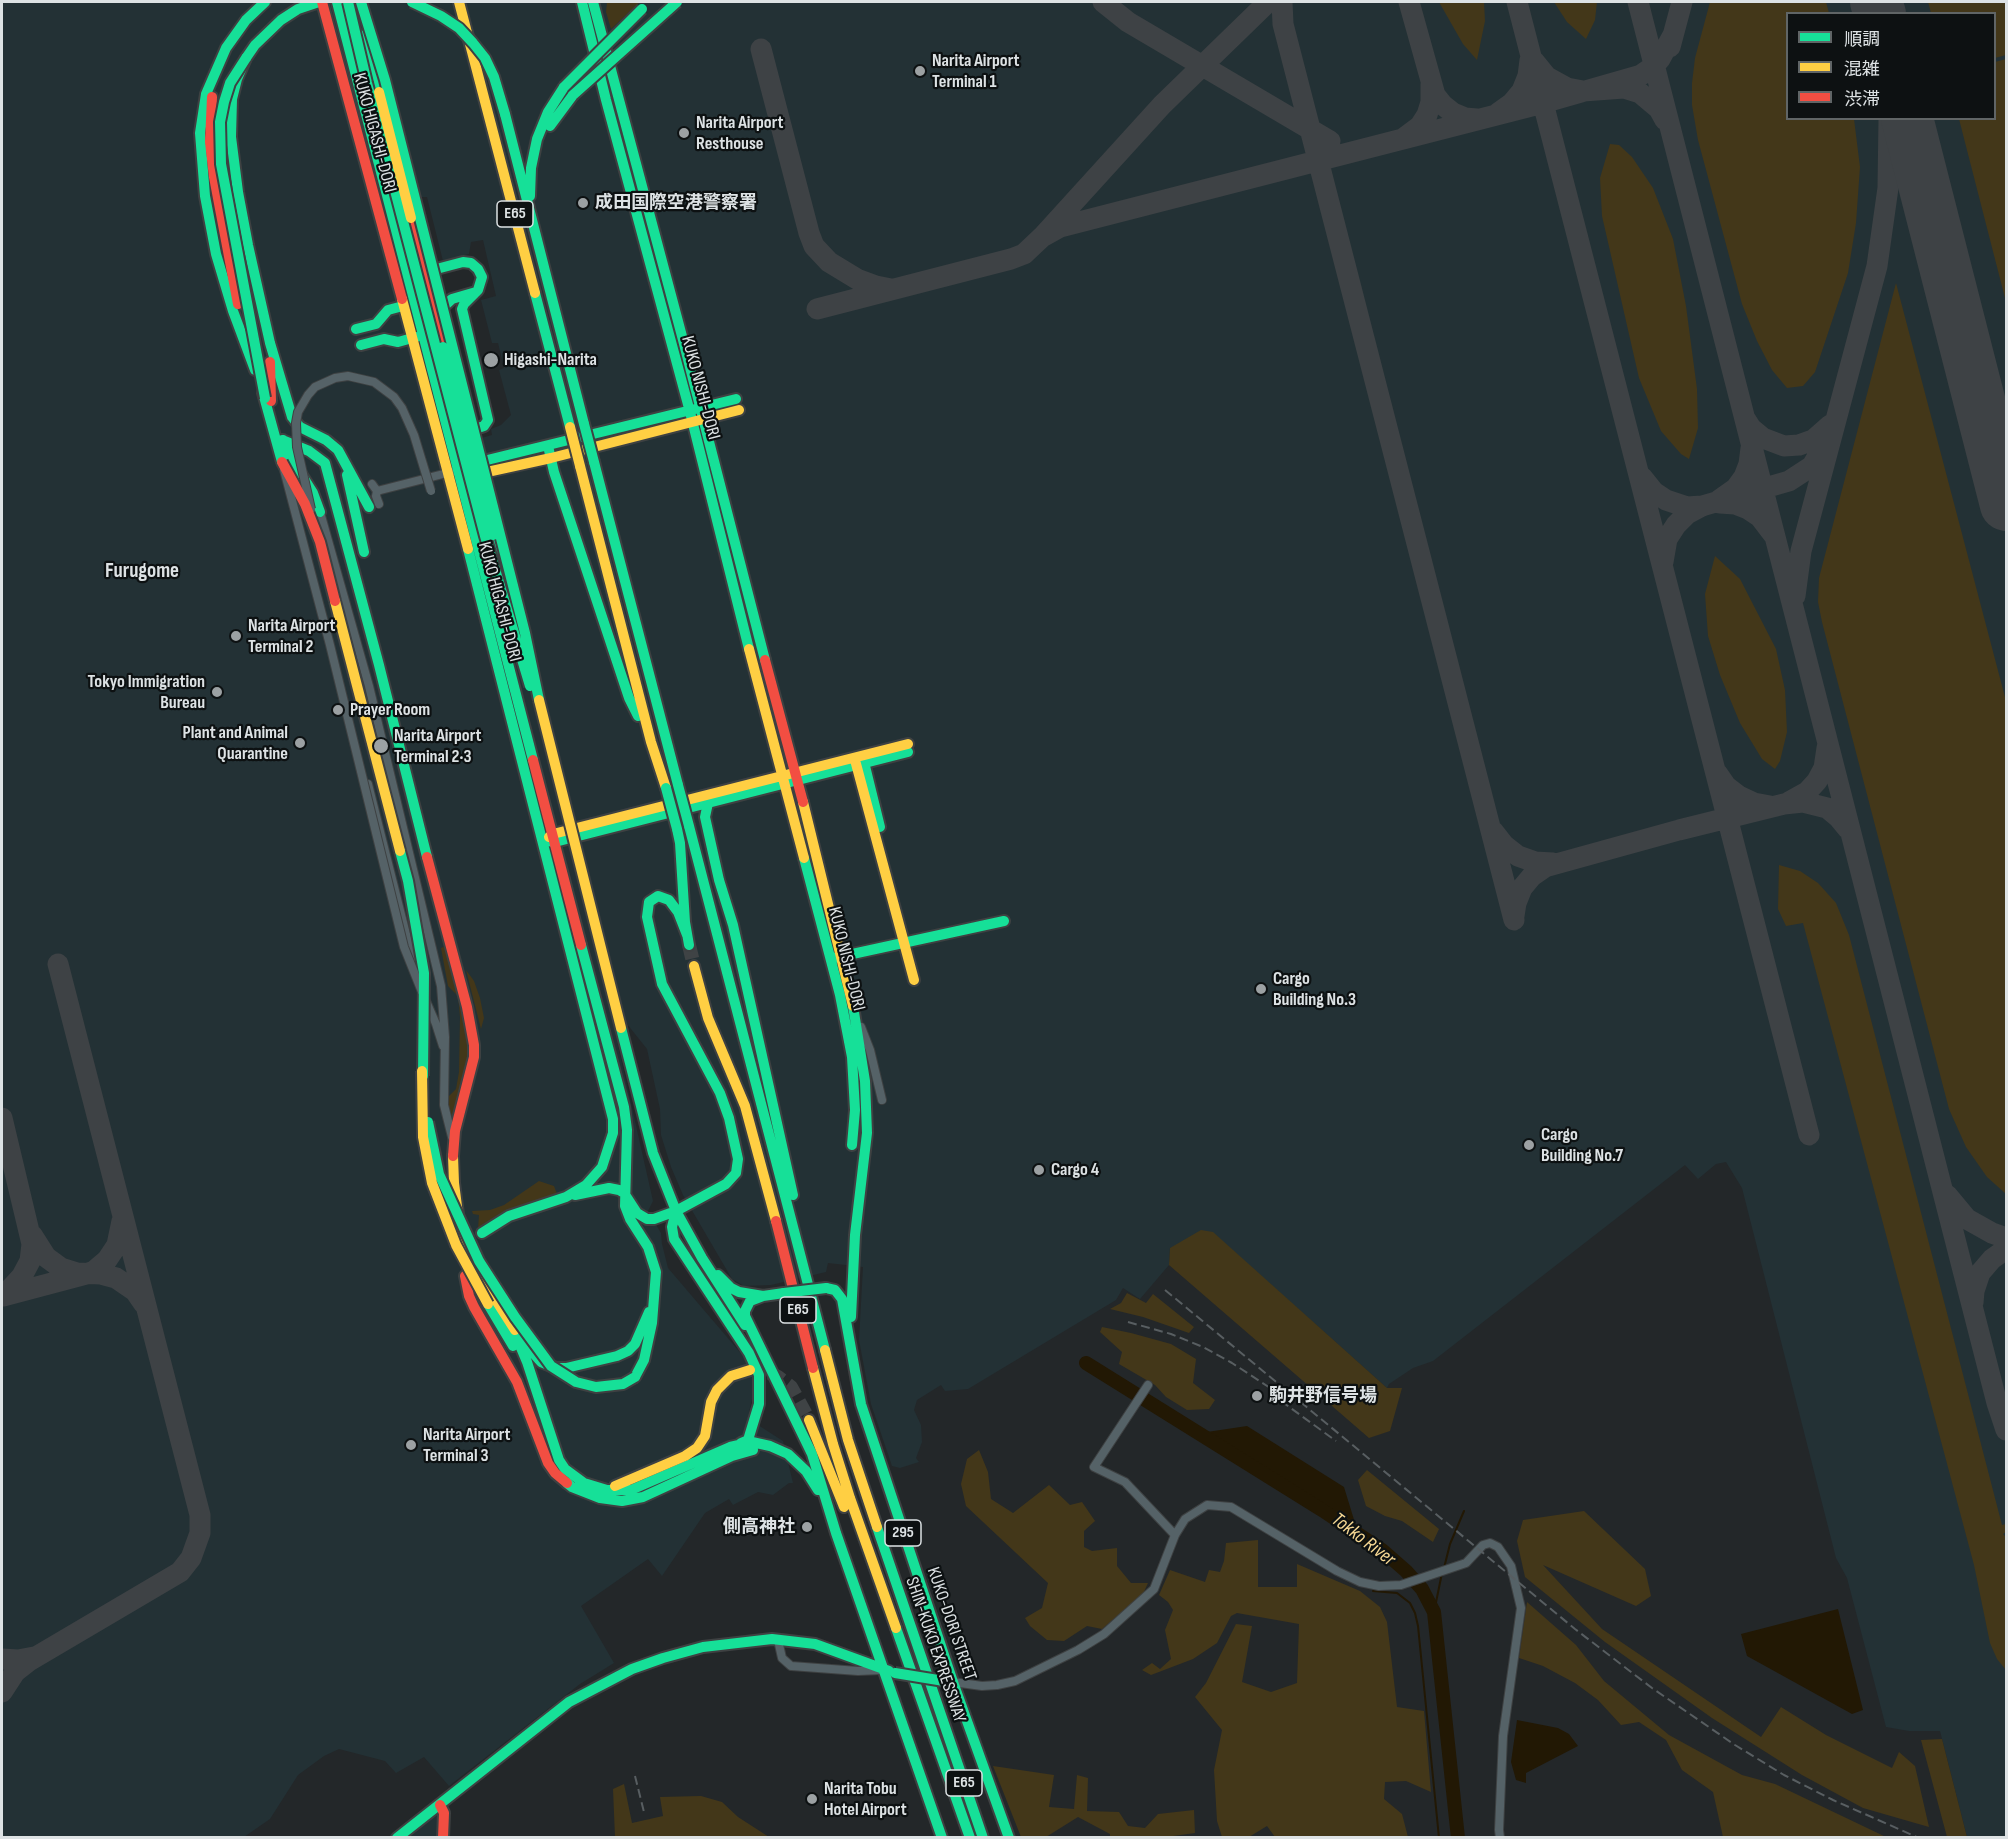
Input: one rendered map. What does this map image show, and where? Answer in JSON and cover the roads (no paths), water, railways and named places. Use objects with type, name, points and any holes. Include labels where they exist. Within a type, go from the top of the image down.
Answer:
[{"type":"main road","points":[[265,2],[235,34],[220,62],[206,94],[200,133],[205,196],[216,254],[233,311],[268,400]]},
{"type":"main road","points":[[320,2],[298,9],[281,20],[255,45],[231,82],[220,122],[221,164],[282,462],[305,504],[320,542],[408,881],[424,973],[422,1128],[432,1183],[456,1245],[536,1387]]},
{"type":"main road","name":"KUKO HIGASHI-DORI","points":[[320,2],[412,339],[455,473]]},
{"type":"main road","name":"KUKO HIGASHI-DORI","points":[[337,2],[455,473],[624,1107],[627,1131],[624,1193],[627,1213],[648,1247],[655,1265],[657,1284],[644,1360],[635,1377],[623,1384],[610,1387],[586,1386],[559,1373],[534,1344],[479,1260],[439,1174],[429,1130],[422,1071]]},
{"type":"main road","points":[[349,2],[379,92]]},
{"type":"main road","points":[[349,2],[370,95],[482,525],[513,635],[546,734]]},
{"type":"main road","points":[[361,2],[379,92],[443,347],[493,535],[525,633]]},
{"type":"main road","points":[[361,2],[385,80],[525,633],[546,734],[653,1153],[676,1211],[708,1268],[760,1347]]},
{"type":"main road","points":[[412,2],[459,28],[485,58],[494,77],[505,114],[537,243]]},
{"type":"main road","name":"E65","points":[[459,2],[651,742],[680,843],[688,940],[678,912],[669,900],[658,896],[649,902],[647,917],[662,984],[720,1093],[729,1118],[738,1159],[735,1173],[726,1185],[676,1211]]},
{"type":"main road","name":"KUKO NISHI-DORI","points":[[582,2],[606,100],[697,415],[797,776],[836,958],[852,1057],[855,1110],[852,1145]]},
{"type":"main road","name":"KUKO NISHI-DORI","points":[[593,2],[697,415],[756,678],[783,779],[836,958],[853,1006]]},
{"type":"main road","points":[[531,184],[538,153],[548,128],[559,112],[573,95],[676,2]]},
{"type":"main road","points":[[537,243],[530,199],[533,154],[542,125],[564,87],[646,5]]},
{"type":"main road","points":[[246,58],[232,99],[231,137],[238,192],[270,360],[268,400]]},
{"type":"main road","points":[[220,62],[210,108],[210,142],[214,177],[236,295],[246,335],[282,440],[299,515]]},
{"type":"main road","name":"E65","points":[[537,243],[820,1333]]},
{"type":"main road","points":[[425,272],[463,262],[471,263],[482,277],[474,296],[464,304],[462,309],[488,416],[486,424],[478,428],[471,426],[466,417],[441,315],[441,309],[452,299],[476,291]]},
{"type":"main road","points":[[356,329],[376,324],[388,310],[403,306]]},
{"type":"main road","points":[[263,316],[292,417],[300,427],[338,450],[374,505]]},
{"type":"main road","points":[[361,345],[384,339],[398,342],[412,339],[417,337],[420,326]]},
{"type":"main road","points":[[455,473],[550,452],[738,404]]},
{"type":"main road","points":[[282,440],[313,493],[320,512]]},
{"type":"main road","points":[[282,440],[318,456],[325,463],[329,475],[469,1017],[474,1057],[455,1131],[453,1151],[456,1208],[465,1248],[486,1286],[531,1353],[541,1362],[556,1368],[566,1368],[617,1356],[628,1351],[639,1336],[654,1301]]},
{"type":"main road","points":[[550,452],[629,698],[651,742]]},
{"type":"main road","points":[[345,463],[364,552]]},
{"type":"main road","points":[[493,535],[513,635]]},
{"type":"main road","points":[[551,839],[908,748]]},
{"type":"main road","points":[[859,760],[907,942],[914,980]]},
{"type":"main road","points":[[551,839],[708,803],[783,779]]},
{"type":"main road","points":[[708,803],[705,817],[719,880],[733,925],[803,1238],[817,1306],[820,1333]]},
{"type":"main road","name":"KUKO HIGASHI-DORI","points":[[551,839],[613,1119],[611,1145],[602,1167],[586,1185],[566,1197]]},
{"type":"main road","points":[[836,958],[1004,921]]},
{"type":"main road","name":"E65","points":[[694,966],[708,1018],[745,1106],[833,1444],[904,1653]]},
{"type":"main road","name":"295","points":[[853,1006],[865,1081],[867,1133],[852,1284],[851,1316],[856,1382]]},
{"type":"main road","points":[[482,1233],[509,1216],[566,1197],[609,1188],[624,1193],[637,1213],[647,1219],[654,1219],[676,1211]]},
{"type":"main road","points":[[530,1414],[565,1469],[574,1477],[595,1487],[617,1491],[642,1487],[748,1440],[759,1404],[759,1375],[749,1353],[677,1244],[672,1233],[676,1211]]},
{"type":"main road","name":"295","points":[[676,1211],[723,1281],[739,1292],[763,1296]]},
{"type":"main road","points":[[465,1276],[469,1296],[510,1368],[530,1414],[542,1450],[555,1473],[580,1491],[610,1500],[643,1497],[732,1456],[752,1450],[789,1457],[798,1463]]},
{"type":"main road","name":"KUKO-DORI STREET","points":[[763,1296],[826,1288],[835,1290],[842,1299],[850,1357],[874,1445],[949,1682],[1008,1838]]},
{"type":"main road","points":[[763,1296],[750,1301],[745,1311],[747,1322],[812,1454],[836,1533]]},
{"type":"main road","points":[[511,1324],[536,1387],[559,1460]]},
{"type":"main road","name":"SHIN-KUKO EXPRESSWAY","points":[[820,1333],[848,1440],[983,1838]]},
{"type":"main road","points":[[595,1487],[627,1482],[691,1453],[702,1443],[705,1436],[711,1402],[717,1390],[731,1376],[750,1370]]},
{"type":"main road","points":[[809,1420],[904,1653]]},
{"type":"main road","points":[[741,1443],[752,1442],[770,1446],[788,1454],[813,1481],[826,1506],[942,1838]]},
{"type":"main road","points":[[397,1838],[569,1702],[632,1669],[703,1647],[750,1640],[815,1644],[883,1670],[949,1682]]},
{"type":"main road","name":"SHIN-KUKO EXPRESSWAY","points":[[904,1653],[970,1838]]},
{"type":"main road","points":[[440,1805],[444,1813],[443,1838]]},
{"type":"street","points":[[320,542],[299,454],[296,423],[298,412],[308,394],[325,382],[348,376],[361,378],[374,382],[394,397],[405,414],[414,435],[431,491]]},
{"type":"street","points":[[282,462],[330,645],[404,947],[424,996]]},
{"type":"street","points":[[374,505],[375,487],[455,473]]},
{"type":"street","points":[[320,512],[369,686],[441,986],[445,1014],[444,1105],[452,1136],[453,1151]]},
{"type":"street","points":[[299,515],[416,976],[444,1048]]},
{"type":"street","points":[[853,1006],[870,1050],[882,1100]]},
{"type":"street","points":[[1148,1385],[1094,1467],[1125,1482],[1175,1535]]},
{"type":"street","points":[[949,1682],[982,1686],[1015,1681],[1078,1650],[1104,1634],[1154,1589],[1175,1535],[1185,1519],[1207,1505],[1231,1507],[1337,1571],[1360,1582],[1379,1586],[1401,1585],[1457,1567],[1466,1563],[1483,1545],[1490,1544],[1498,1547],[1511,1566],[1521,1608],[1503,1736],[1498,1830],[1500,1838]]},
{"type":"street","points":[[778,1640],[782,1658],[791,1666],[858,1671],[883,1670]]},
{"type":"waterway","name":"Tokko River","points":[[1086,1363],[1382,1550],[1422,1589],[1434,1612],[1458,1838]]},
{"type":"waterway","points":[[1444,1568],[1450,1544],[1464,1511]]},
{"type":"waterway","points":[[1434,1612],[1442,1573]]},
{"type":"waterway","points":[[1373,1591],[1397,1593],[1410,1603],[1415,1613],[1439,1838]]},
{"type":"tunnel","points":[[689,945],[694,966]]},
{"type":"tunnel","points":[[770,1373],[791,1387],[809,1420]]},
{"type":"railway","points":[[1165,1290],[1575,1629],[1652,1688],[1735,1745],[1784,1775],[1833,1800],[1919,1838]]},
{"type":"railway","points":[[1128,1322],[1171,1334],[1203,1347],[1281,1395]]},
{"type":"railway","points":[[1270,1393],[1336,1441]]},
{"type":"railway","points":[[635,1776],[644,1812]]},
{"type":"place","name":"Narita Airport Terminal 1","points":[[920,71]]},
{"type":"place","name":"Narita Airport Resthouse","points":[[684,133]]},
{"type":"place","name":"成田国際空港警察署","points":[[583,203]]},
{"type":"place","name":"Higashi-Narita","points":[[491,360]]},
{"type":"place","name":"Narita Airport Terminal 2","points":[[236,636]]},
{"type":"place","name":"Tokyo Immigration Bureau","points":[[217,692]]},
{"type":"place","name":"Prayer Room","points":[[338,710]]},
{"type":"place","name":"Plant and Animal Quarantine","points":[[300,743]]},
{"type":"place","name":"Narita Airport Terminal 2·3","points":[[381,746]]},
{"type":"place","name":"Cargo Building No.3","points":[[1261,989]]},
{"type":"place","name":"Cargo Building No.7","points":[[1529,1145]]},
{"type":"place","name":"Cargo 4","points":[[1039,1170]]},
{"type":"place","name":"駒井野信号場","points":[[1257,1396]]},
{"type":"place","name":"Narita Airport Terminal 3","points":[[411,1445]]},
{"type":"place","name":"側高神社","points":[[807,1527]]},
{"type":"place","name":"Narita Tobu Hotel Airport","points":[[812,1799]]},
{"type":"district","name":"Furugome","points":[[142,572]]}]
